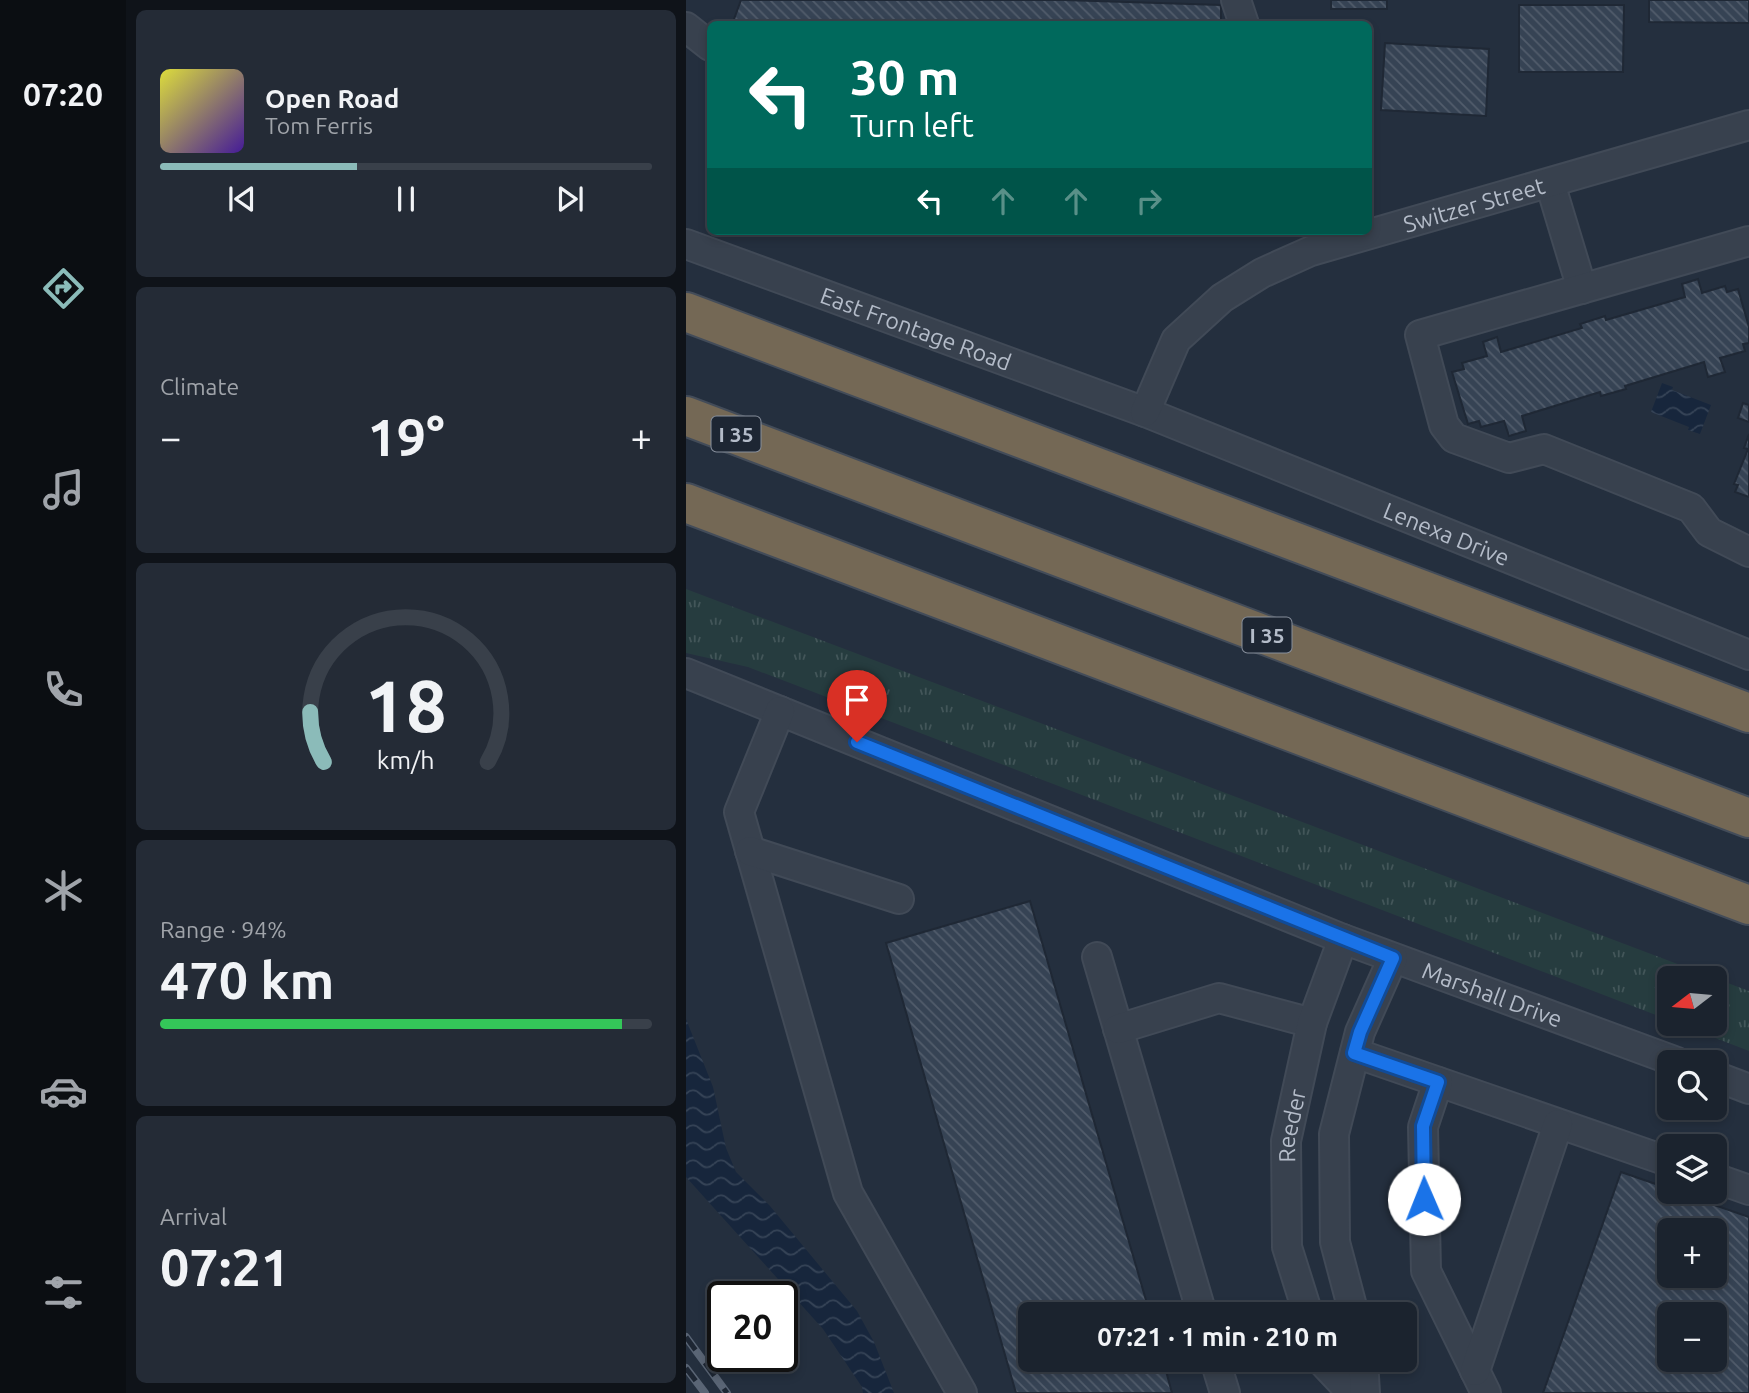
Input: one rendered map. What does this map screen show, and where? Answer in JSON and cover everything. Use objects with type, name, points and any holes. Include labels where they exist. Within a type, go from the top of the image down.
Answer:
[{"type":"highway","points":[[686,312],[1749,713]]},
{"type":"highway","name":"I 35","points":[[686,416],[1749,818]]},
{"type":"highway","points":[[686,503],[1749,905]]},
{"type":"street","points":[[1236,0],[1243,21]]},
{"type":"street","points":[[686,27],[707,44]]},
{"type":"street","name":"Switzer Street","points":[[1372,226],[1550,183],[1749,125]]},
{"type":"street","points":[[1550,183],[1582,289]]},
{"type":"street","name":"Switzer Street","points":[[1144,412],[1176,340],[1222,298],[1308,241],[1333,235]]},
{"type":"street","points":[[1749,241],[1420,335],[1444,425],[1454,438],[1509,458],[1544,449],[1691,508],[1709,532],[1749,552]]},
{"type":"street","name":"East Frontage Road","points":[[686,244],[1144,412]]},
{"type":"street","name":"Lenexa Drive","points":[[1144,412],[1749,655]]},
{"type":"street","name":"Marshall Drive","points":[[686,673],[1343,939],[1657,1055]]},
{"type":"street","points":[[780,711],[738,812],[848,1193],[962,1393]]},
{"type":"street","points":[[750,851],[898,899]]},
{"type":"street","name":"Reeder","points":[[1304,1302],[1287,1247],[1286,1141],[1312,1023],[1343,939]]},
{"type":"street","points":[[1097,957],[1198,1302]]},
{"type":"street","name":"Reeder","points":[[1351,1302],[1335,1242],[1334,1134],[1360,1032],[1393,958]]},
{"type":"street","points":[[1118,1029],[1219,998],[1312,1023]]},
{"type":"street","points":[[1354,1053],[1657,1158]]},
{"type":"street","points":[[1727,1081],[1749,1089]]},
{"type":"street","points":[[1438,1082],[1423,1126],[1426,1271],[1481,1382]]},
{"type":"street","points":[[1481,1382],[1558,1124]]},
{"type":"street","points":[[1727,1182],[1749,1190]]},
{"type":"street","points":[[1219,1372],[1225,1393]]},
{"type":"street","points":[[1332,1372],[1352,1393]]},
{"type":"street","points":[[1364,1372],[1365,1393]]},
{"type":"green space","points":[[686,589],[1683,966],[1657,966],[1657,1015],[748,667],[686,653]]},
{"type":"green space","points":[[1727,983],[1749,991],[1749,1051],[1710,1036],[1727,1036]]},
{"type":"water","points":[[1662,383],[1673,387],[1672,390],[1711,405],[1700,434],[1651,412]]},
{"type":"water","points":[[686,1019],[713,1087],[726,1148],[736,1172],[770,1206],[857,1311],[874,1342],[894,1393],[863,1393],[862,1387],[823,1329],[798,1301],[798,1281],[780,1281],[686,1177]]},
{"type":"building","points":[[741,0],[1064,0],[1221,5],[1221,21],[733,21]]},
{"type":"building","points":[[1331,0],[1387,0],[1387,9],[1331,9]]},
{"type":"building","points":[[1649,0],[1749,0],[1749,23],[1649,22]]},
{"type":"building","points":[[1519,5],[1624,5],[1623,72],[1519,72]]},
{"type":"building","points":[[1385,43],[1489,49],[1486,116],[1381,110]]},
{"type":"building","points":[[1698,279],[1702,293],[1725,286],[1727,292],[1738,289],[1749,327],[1749,343],[1743,344],[1745,351],[1720,358],[1725,372],[1708,377],[1704,362],[1625,386],[1626,389],[1601,396],[1600,392],[1522,416],[1526,431],[1509,436],[1504,421],[1481,427],[1479,421],[1468,424],[1452,372],[1464,369],[1462,363],[1487,356],[1483,342],[1497,337],[1501,352],[1582,328],[1580,324],[1605,316],[1606,320],[1685,297],[1682,284]]},
{"type":"building","points":[[1743,403],[1749,405],[1749,422],[1738,418]]},
{"type":"building","points":[[1749,434],[1749,497],[1735,492],[1738,485],[1734,484],[1748,449],[1744,448]]},
{"type":"building","points":[[1030,901],[1147,1302],[1018,1302],[1018,1372],[1166,1372],[1172,1393],[1016,1393],[886,943]]},
{"type":"building","points":[[1621,1172],[1657,1184],[1657,1204],[1712,1204],[1749,1217],[1749,1393],[1543,1393]]},
{"type":"railway","points":[[686,1337],[727,1393]]},
{"type":"railway","points":[[686,1368],[705,1393]]},
{"type":"route","points":[[857,742],[1393,958],[1360,1032],[1354,1053],[1438,1082],[1423,1126],[1424,1199]]}]
